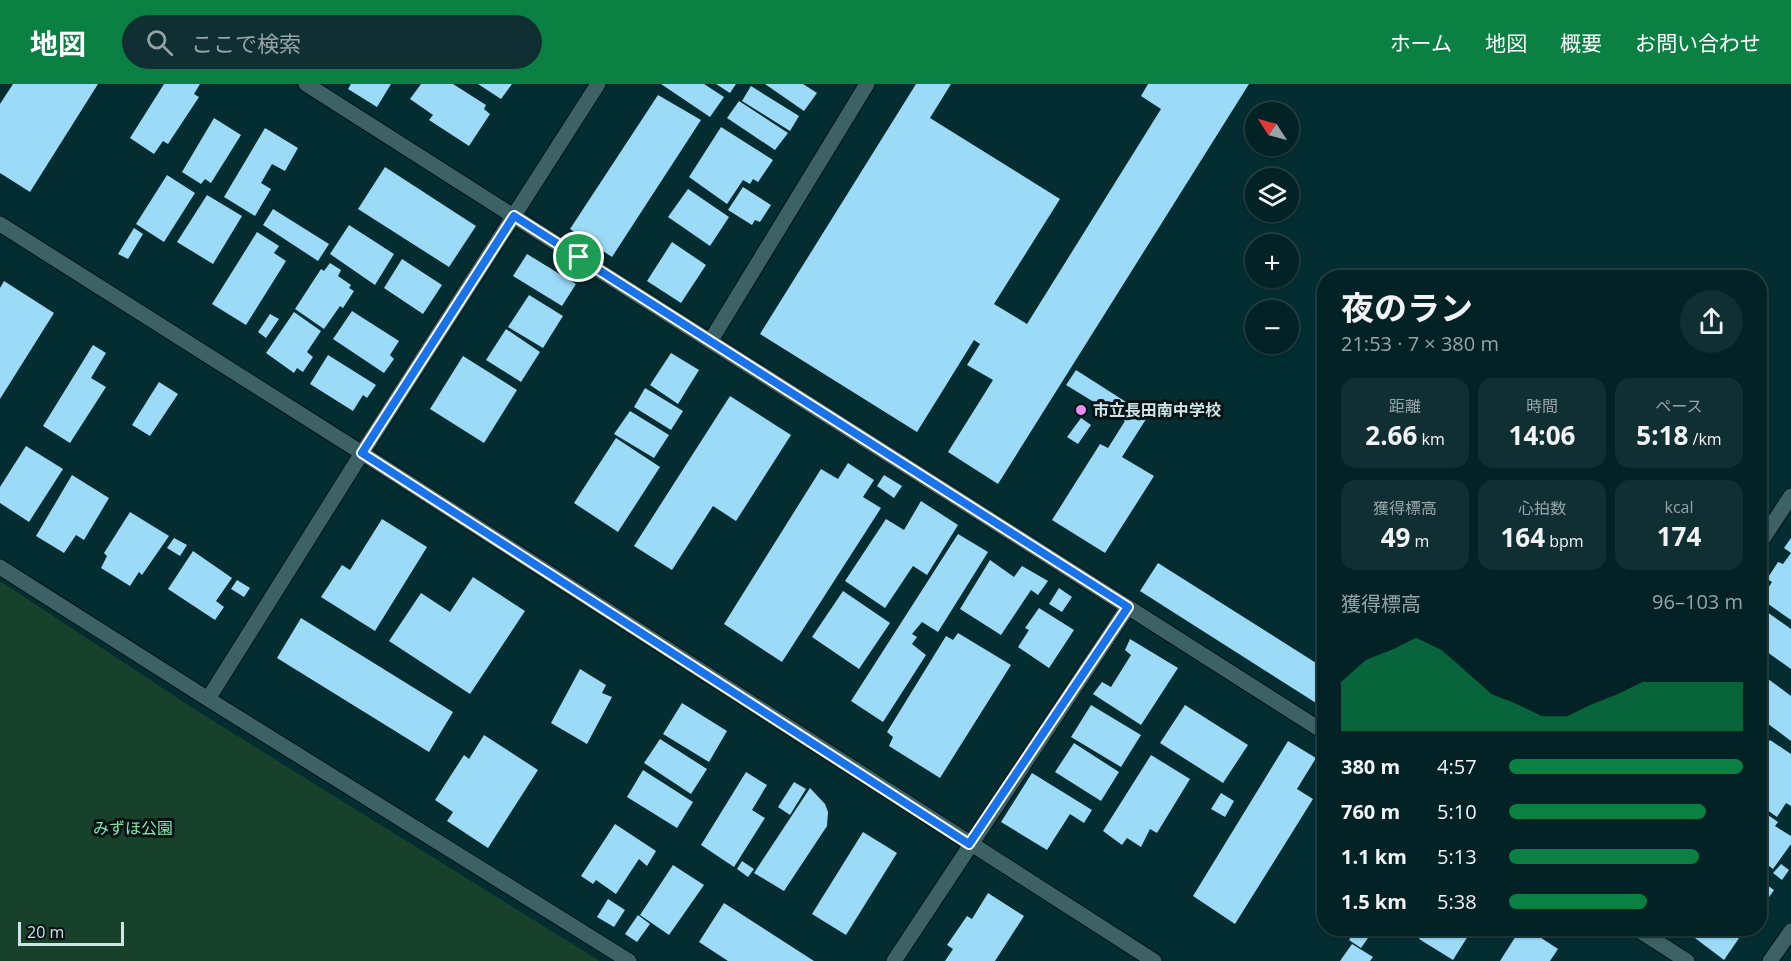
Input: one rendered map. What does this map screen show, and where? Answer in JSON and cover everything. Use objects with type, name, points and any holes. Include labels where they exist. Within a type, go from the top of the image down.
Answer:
[{"type":"street","points":[[306,84],[1317,728]]},
{"type":"street","points":[[208,699],[598,84]]},
{"type":"street","points":[[711,340],[867,84]]},
{"type":"street","points":[[0,224],[362,453],[1154,961]]},
{"type":"street","points":[[1767,532],[1791,496]]},
{"type":"street","points":[[0,567],[629,961]]},
{"type":"street","points":[[894,961],[969,844],[1128,607]]},
{"type":"street","points":[[1770,961],[1791,931]]},
{"type":"street","points":[[1648,936],[1687,961]]},
{"type":"green space","name":"みずほ公園","points":[[0,581],[202,714],[600,961],[0,961]]},
{"type":"building","points":[[13,84],[98,84],[30,192],[0,173],[0,104]]},
{"type":"building","points":[[164,84],[200,84],[194,94],[199,97],[168,144],[163,141],[154,154],[130,138]]},
{"type":"building","points":[[351,84],[391,84],[377,107],[348,89]]},
{"type":"building","points":[[421,84],[453,84],[486,105],[484,109],[490,114],[469,146],[429,120],[433,115],[410,99]]},
{"type":"building","points":[[478,84],[512,84],[501,99]]},
{"type":"building","points":[[661,84],[704,84],[724,97],[710,117]]},
{"type":"building","points":[[716,84],[736,84],[730,93]]},
{"type":"building","points":[[765,84],[803,84],[817,93],[804,111]]},
{"type":"building","points":[[916,84],[951,84],[930,118],[1060,199],[994,304],[1027,324],[1161,109],[1141,96],[1148,84],[1249,84],[998,484],[948,452],[993,380],[967,365],[980,344],[974,340],[917,432],[760,334]]},
{"type":"building","points":[[751,86],[799,116],[790,131],[742,101]]},
{"type":"building","points":[[658,95],[701,120],[612,257],[570,229]]},
{"type":"building","points":[[739,101],[788,133],[775,150],[727,118]]},
{"type":"building","points":[[214,118],[241,135],[211,183],[205,179],[201,184],[182,172]]},
{"type":"building","points":[[721,127],[773,160],[758,182],[753,179],[750,184],[743,180],[727,204],[689,177]]},
{"type":"building","points":[[265,128],[298,148],[285,171],[272,164],[261,183],[271,189],[255,216],[224,197]]},
{"type":"building","points":[[385,167],[476,226],[449,267],[358,209]]},
{"type":"building","points":[[167,175],[195,193],[164,242],[136,224]]},
{"type":"building","points":[[743,187],[771,205],[760,222],[755,220],[752,225],[728,210]]},
{"type":"building","points":[[688,189],[729,217],[710,246],[668,217]]},
{"type":"building","points":[[207,195],[242,216],[213,264],[177,242]]},
{"type":"building","points":[[273,209],[329,244],[318,261],[263,225]]},
{"type":"building","points":[[349,225],[394,254],[375,285],[330,254]]},
{"type":"building","points":[[134,228],[143,234],[128,259],[118,254]]},
{"type":"building","points":[[257,232],[279,246],[274,253],[286,261],[246,325],[212,304]]},
{"type":"building","points":[[672,242],[706,265],[681,303],[647,281]]},
{"type":"building","points":[[527,254],[576,284],[562,306],[513,276]]},
{"type":"building","points":[[402,259],[442,285],[423,314],[384,288]]},
{"type":"building","points":[[330,263],[341,270],[338,276],[351,285],[349,288],[354,291],[343,308],[340,306],[324,329],[295,309],[321,269],[324,271]]},
{"type":"building","points":[[4,281],[54,313],[0,399],[0,288]]},
{"type":"building","points":[[529,295],[563,316],[543,348],[508,327]]},
{"type":"building","points":[[352,311],[399,341],[390,355],[394,359],[384,373],[333,339]]},
{"type":"building","points":[[294,312],[321,331],[307,352],[313,357],[303,372],[297,368],[294,373],[266,353]]},
{"type":"building","points":[[270,314],[279,319],[266,338],[258,332]]},
{"type":"building","points":[[506,329],[540,352],[521,382],[486,360]]},
{"type":"building","points":[[93,345],[106,353],[91,378],[106,387],[70,443],[43,426]]},
{"type":"building","points":[[671,353],[699,370],[678,404],[650,385]]},
{"type":"building","points":[[328,355],[376,385],[367,398],[363,395],[353,411],[310,384]]},
{"type":"building","points":[[463,356],[517,390],[484,443],[430,409]]},
{"type":"building","points":[[1076,370],[1148,416],[1122,457],[1154,476],[1105,553],[1052,520],[1100,444],[1108,448],[1125,421],[1066,385]]},
{"type":"building","points":[[159,382],[178,394],[150,436],[132,425]]},
{"type":"building","points":[[645,388],[683,411],[671,430],[634,407]]},
{"type":"building","points":[[730,396],[791,435],[736,521],[713,506],[672,570],[634,546]]},
{"type":"building","points":[[630,411],[669,435],[654,458],[614,434]]},
{"type":"building","points":[[1081,418],[1091,425],[1078,444],[1067,437]]},
{"type":"building","points":[[616,438],[660,467],[618,532],[574,503]]},
{"type":"building","points":[[26,446],[63,469],[29,522],[0,503],[0,487]]},
{"type":"building","points":[[848,463],[874,480],[863,497],[881,508],[782,662],[724,624],[821,469],[838,479]]},
{"type":"building","points":[[72,475],[109,498],[84,540],[76,535],[64,553],[36,536]]},
{"type":"building","points":[[884,475],[902,486],[894,498],[877,486]]},
{"type":"building","points":[[921,501],[958,525],[927,575],[913,566],[885,608],[845,581],[886,519],[904,530]]},
{"type":"building","points":[[130,512],[169,536],[142,575],[139,572],[130,586],[101,568],[107,556],[104,553]]},
{"type":"building","points":[[382,519],[427,547],[375,631],[321,597],[342,565],[350,570]]},
{"type":"building","points":[[958,534],[988,552],[938,632],[922,622],[912,634],[917,637],[912,644],[926,655],[883,722],[851,701]]},
{"type":"building","points":[[174,538],[187,545],[180,556],[167,548]]},
{"type":"building","points":[[1791,538],[1791,553],[1784,548]]},
{"type":"building","points":[[193,551],[232,578],[216,601],[224,607],[215,620],[168,589]]},
{"type":"building","points":[[1791,553],[1791,620],[1767,603],[1767,590],[1772,582],[1767,579],[1778,562],[1783,564]]},
{"type":"building","points":[[990,560],[1014,577],[1022,566],[1048,581],[1038,595],[1031,590],[1001,635],[960,609]]},
{"type":"building","points":[[1158,563],[1317,664],[1317,704],[1140,591]]},
{"type":"building","points":[[473,577],[525,611],[470,694],[389,641],[421,593],[450,612]]},
{"type":"building","points":[[237,580],[250,588],[244,597],[231,589]]},
{"type":"building","points":[[1059,588],[1072,597],[1062,612],[1049,604]]},
{"type":"building","points":[[843,591],[890,623],[859,669],[812,637]]},
{"type":"building","points":[[1039,608],[1074,630],[1049,668],[1018,647],[1029,630],[1025,628]]},
{"type":"building","points":[[1767,612],[1791,629],[1791,669],[1767,652]]},
{"type":"building","points":[[301,618],[453,712],[429,752],[277,658]]},
{"type":"building","points":[[958,633],[1011,665],[940,778],[889,746],[893,737],[887,732],[946,636],[953,640]]},
{"type":"building","points":[[1130,639],[1178,668],[1141,725],[1093,694],[1102,682],[1111,687],[1131,655],[1125,650]]},
{"type":"building","points":[[580,669],[606,685],[602,693],[612,697],[587,744],[551,723]]},
{"type":"building","points":[[1767,678],[1791,696],[1791,741],[1767,723]]},
{"type":"building","points":[[682,703],[727,731],[709,762],[663,734]]},
{"type":"building","points":[[1091,705],[1141,735],[1121,767],[1071,737]]},
{"type":"building","points":[[1185,705],[1248,745],[1223,783],[1160,743]]},
{"type":"building","points":[[484,735],[538,770],[488,848],[447,821],[453,812],[435,800],[464,755],[469,759]]},
{"type":"building","points":[[660,739],[707,769],[691,794],[644,763]]},
{"type":"building","points":[[1770,740],[1791,754],[1791,806],[1786,803],[1777,817],[1767,810],[1767,744]]},
{"type":"building","points":[[1288,741],[1316,758],[1297,789],[1313,799],[1235,924],[1193,896]]},
{"type":"building","points":[[1074,743],[1119,772],[1101,801],[1055,772]]},
{"type":"building","points":[[1151,755],[1190,779],[1157,833],[1150,829],[1141,847],[1127,838],[1122,845],[1103,831]]},
{"type":"building","points":[[643,770],[693,802],[677,828],[627,797]]},
{"type":"building","points":[[746,772],[767,785],[752,810],[765,818],[734,867],[701,845]]},
{"type":"building","points":[[1032,773],[1092,810],[1084,823],[1070,814],[1047,850],[1001,822]]},
{"type":"building","points":[[794,782],[806,789],[790,815],[778,807]]},
{"type":"building","points":[[810,788],[825,804],[828,812],[827,826],[784,891],[754,873]]},
{"type":"building","points":[[1221,793],[1234,801],[1225,817],[1211,809]]},
{"type":"building","points":[[1767,816],[1778,822],[1775,826],[1791,836],[1791,844],[1773,869],[1767,864]]},
{"type":"building","points":[[615,824],[656,851],[647,866],[639,859],[616,894],[596,880],[593,884],[581,876]]},
{"type":"building","points":[[863,832],[897,853],[846,935],[812,914]]},
{"type":"building","points":[[742,861],[754,869],[748,877],[737,869]]},
{"type":"building","points":[[1781,864],[1789,870],[1782,880],[1773,873]]},
{"type":"building","points":[[673,865],[704,885],[669,935],[640,915]]},
{"type":"building","points":[[1767,885],[1774,890],[1767,900]]},
{"type":"building","points":[[988,893],[1024,916],[995,961],[945,961],[953,949],[947,945],[967,916],[972,919]]},
{"type":"building","points":[[608,899],[625,910],[614,927],[597,917]]},
{"type":"building","points":[[724,903],[814,961],[728,961],[699,942]]},
{"type":"building","points":[[638,915],[650,924],[637,942],[625,934]]},
{"type":"building","points":[[1352,936],[1368,938],[1361,948],[1349,940]]},
{"type":"building","points":[[1421,936],[1468,936],[1453,960],[1419,939]]},
{"type":"building","points":[[1516,936],[1538,936],[1558,949],[1550,961],[1500,961]]},
{"type":"building","points":[[1692,936],[1740,936],[1724,960]]},
{"type":"building","points":[[1352,944],[1373,957],[1370,961],[1340,961]]},
{"type":"place","name":"市立長田南中学校","points":[[1081,410]]},
{"type":"route","points":[[514,216],[579,257],[1128,607],[969,844],[362,453],[514,216]]}]
